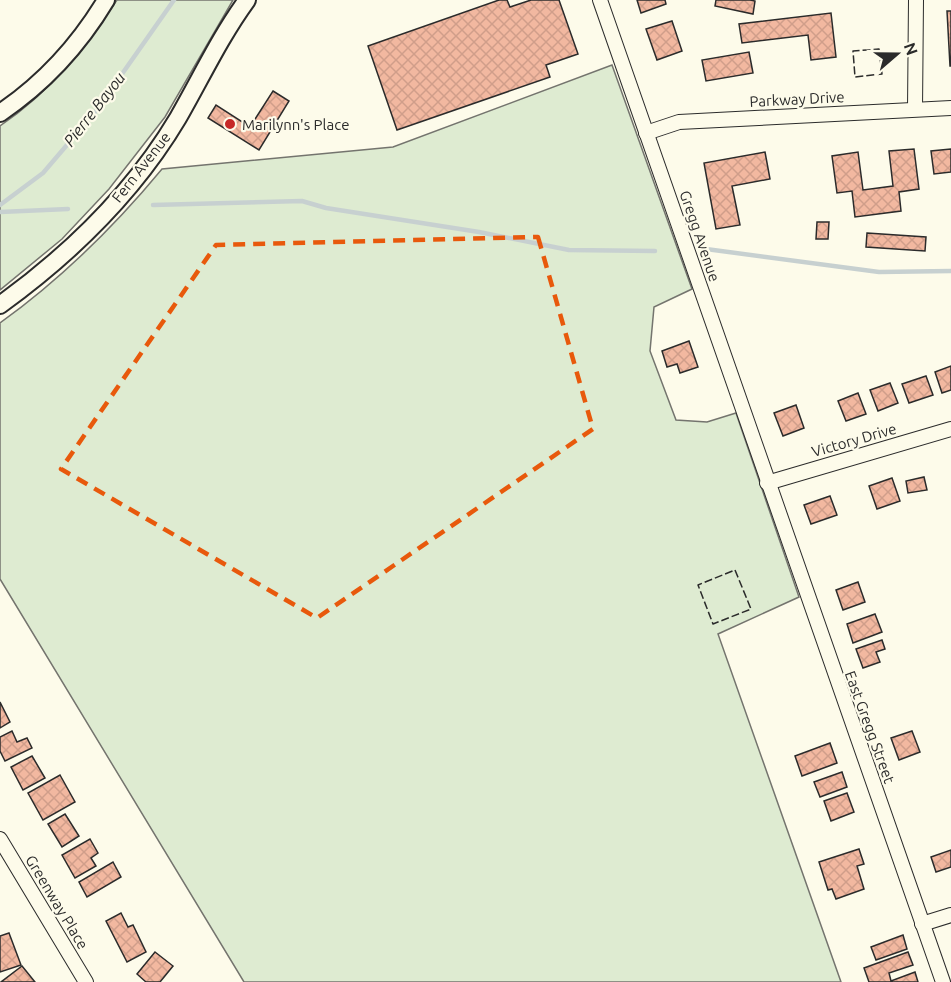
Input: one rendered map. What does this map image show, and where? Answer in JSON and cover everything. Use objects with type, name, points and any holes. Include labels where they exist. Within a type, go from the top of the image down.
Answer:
[{"type":"street","points":[[0,113],[57,66],[106,0]]},
{"type":"street","name":"Fern Avenue","points":[[0,305],[56,261],[123,193],[177,119],[214,50],[247,0]]},
{"type":"street","name":"Gregg Avenue","points":[[600,0],[767,483]]},
{"type":"street","points":[[915,109],[916,0]]},
{"type":"street","name":"Parkway Drive","points":[[646,133],[679,122],[951,108]]},
{"type":"street","name":"Victory Drive","points":[[767,483],[951,429]]},
{"type":"street","name":"East Gregg Street","points":[[767,483],[943,982]]},
{"type":"street","name":"Greenway Place","points":[[0,839],[86,982]]},
{"type":"street","points":[[922,924],[951,915]]},
{"type":"highlighted area","points":[[538,237],[593,429],[317,618],[61,469],[216,245]]},
{"type":"green space","points":[[117,0],[233,0],[165,117],[109,189],[62,239],[0,290],[0,126],[51,84],[91,37]]},
{"type":"green space","points":[[612,65],[692,289],[654,307],[650,351],[676,420],[707,422],[736,413],[799,597],[718,634],[841,982],[244,982],[0,579],[0,323],[44,289],[86,251],[162,169],[393,147]]},
{"type":"building","points":[[499,0],[507,0],[510,7],[531,0],[559,0],[578,54],[546,65],[550,77],[397,130],[368,46]]},
{"type":"building","points":[[637,0],[665,0],[666,4],[641,13]]},
{"type":"building","points":[[716,0],[755,1],[753,14],[715,6]]},
{"type":"building","points":[[947,11],[951,11],[951,66],[950,66]]},
{"type":"building","points":[[831,13],[836,57],[811,60],[808,35],[742,43],[739,24]]},
{"type":"building","points":[[672,21],[682,51],[657,60],[646,29]]},
{"type":"building","points":[[749,52],[753,73],[706,81],[702,60]]},
{"type":"building","name":"Marilynn's Place","points":[[273,91],[289,101],[259,150],[208,118],[216,105],[250,127]]},
{"type":"building","points":[[914,149],[919,189],[899,192],[901,211],[855,217],[852,191],[837,193],[832,156],[858,152],[863,190],[893,186],[889,151]]},
{"type":"building","points":[[951,149],[951,172],[934,174],[931,151]]},
{"type":"building","points":[[765,152],[770,179],[732,186],[740,225],[716,229],[704,163]]},
{"type":"building","points":[[817,222],[829,222],[828,239],[816,239]]},
{"type":"building","points":[[867,233],[926,237],[925,251],[866,247]]},
{"type":"building","points":[[689,341],[698,367],[680,373],[677,364],[667,367],[662,351]]},
{"type":"building","points":[[951,366],[951,390],[942,393],[935,372]]},
{"type":"building","points":[[926,376],[933,395],[909,403],[902,384]]},
{"type":"building","points":[[890,383],[898,403],[878,411],[870,390]]},
{"type":"building","points":[[858,393],[866,414],[846,421],[838,401]]},
{"type":"building","points":[[796,405],[804,428],[783,436],[774,413]]},
{"type":"building","points":[[924,477],[927,490],[908,493],[906,481]]},
{"type":"building","points":[[892,478],[900,501],[877,509],[869,486]]},
{"type":"building","points":[[830,496],[837,515],[811,524],[804,505]]},
{"type":"building","points":[[858,582],[865,602],[843,610],[836,590]]},
{"type":"building","points":[[875,614],[882,632],[853,643],[847,624]]},
{"type":"building","points":[[882,640],[885,649],[876,652],[880,662],[863,668],[856,649]]},
{"type":"building","points":[[0,702],[10,722],[0,728]]},
{"type":"building","points":[[12,731],[17,742],[27,738],[32,748],[5,761],[0,751],[0,737]]},
{"type":"building","points":[[912,731],[920,752],[899,760],[891,738]]},
{"type":"building","points":[[830,743],[837,763],[802,776],[795,756]]},
{"type":"building","points":[[32,756],[45,778],[23,790],[11,767]]},
{"type":"building","points":[[842,772],[847,787],[820,797],[814,782]]},
{"type":"building","points":[[60,775],[75,802],[43,820],[28,793]]},
{"type":"building","points":[[847,793],[854,812],[831,821],[824,801]]},
{"type":"building","points":[[65,814],[79,836],[62,847],[48,824]]},
{"type":"building","points":[[90,839],[98,853],[91,858],[96,866],[75,878],[62,855]]},
{"type":"building","points":[[859,849],[864,864],[857,866],[864,889],[836,899],[832,889],[828,890],[819,862]]},
{"type":"building","points":[[951,850],[951,867],[936,872],[931,857]]},
{"type":"building","points":[[113,862],[121,877],[87,897],[79,882]]},
{"type":"building","points":[[121,913],[128,927],[133,925],[146,952],[127,962],[106,921]]},
{"type":"building","points":[[9,933],[21,965],[0,972],[0,936]]},
{"type":"building","points":[[903,935],[907,949],[876,960],[871,947]]},
{"type":"building","points":[[155,952],[173,966],[160,982],[146,982],[137,974]]},
{"type":"building","points":[[908,952],[913,965],[889,973],[891,981],[915,972],[918,982],[869,982],[864,968]]},
{"type":"building","points":[[22,966],[35,982],[1,982]]},
{"type":"waterway","name":"Pierre Bayou","points":[[0,205],[43,173],[96,111],[174,0]]},
{"type":"waterway","points":[[153,205],[302,201],[326,208],[479,232],[569,250],[655,251]]},
{"type":"waterway","points":[[0,212],[68,209]]},
{"type":"waterway","points":[[706,249],[879,272],[951,271]]},
{"type":"fence","points":[[879,49],[882,74],[855,77],[853,51],[879,49]]},
{"type":"fence","points":[[735,570],[751,609],[713,624],[698,585],[735,570]]},
{"type":"place","name":"Marilynn's Place","points":[[230,124]]}]
